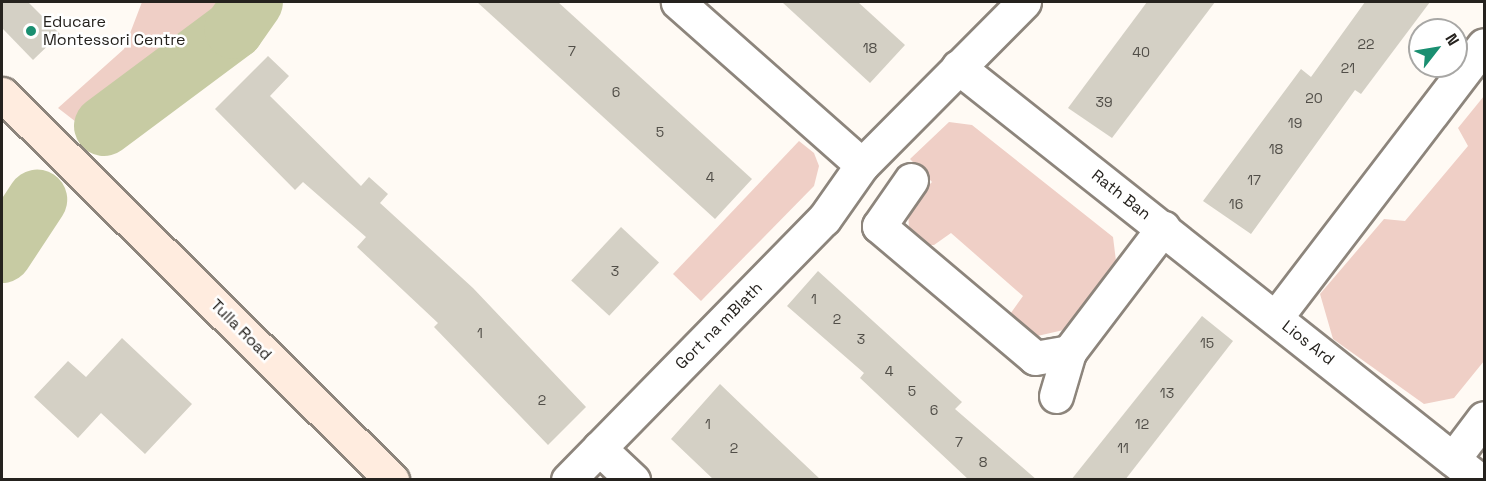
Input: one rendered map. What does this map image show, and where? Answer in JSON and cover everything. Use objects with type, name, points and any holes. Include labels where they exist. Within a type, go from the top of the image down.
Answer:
[{"type":"main road","name":"Tulla Road","points":[[2,94],[392,480]]},
{"type":"street","points":[[678,2],[862,165]]},
{"type":"street","name":"Gort na mBlath","points":[[568,480],[824,219],[862,165],[1024,2]]},
{"type":"street","points":[[1276,317],[1485,45]]},
{"type":"street","name":"Rath Ban","points":[[957,67],[1163,228],[1069,352],[1056,396]]},
{"type":"street","points":[[911,180],[879,226],[1035,358],[1069,352]]},
{"type":"street","name":"Lios Ard","points":[[1163,228],[1479,480]]},
{"type":"street","points":[[1454,459],[1485,418]]},
{"type":"street","points":[[599,448],[633,480]]},
{"type":"shaded area","points":[[142,2],[275,2],[248,42],[111,149],[58,108],[124,49]]},
{"type":"shaded area","points":[[1484,96],[1484,361],[1454,398],[1424,404],[1333,339],[1320,294],[1384,219],[1405,221],[1468,146],[1458,128]]},
{"type":"shaded area","points":[[949,122],[972,125],[1113,237],[1116,261],[1068,329],[1033,337],[1008,317],[1023,296],[951,233],[934,245],[918,245],[909,230],[908,206],[932,182],[910,159]]},
{"type":"shaded area","points":[[799,141],[814,153],[819,166],[814,186],[701,301],[673,274]]},
{"type":"building","name":"Educare Montessori Centre","points":[[2,2],[28,2],[60,34],[33,60],[2,28]]},
{"type":"building","points":[[477,2],[558,2],[752,179],[715,219]]},
{"type":"building","points":[[782,2],[858,2],[905,45],[870,83]]},
{"type":"building","points":[[1147,2],[1215,2],[1112,138],[1068,108]]},
{"type":"building","points":[[1365,2],[1430,2],[1418,18],[1408,18],[1408,31],[1361,94],[1355,90],[1251,234],[1203,201],[1301,69],[1311,77]]},
{"type":"building","points":[[268,56],[289,76],[270,96],[361,186],[369,177],[388,194],[380,203],[473,288],[586,407],[548,445],[434,327],[438,323],[357,247],[366,237],[303,182],[295,190],[215,109]]},
{"type":"building","points":[[621,227],[659,262],[609,316],[571,280]]},
{"type":"building","points":[[818,271],[962,402],[955,409],[1037,480],[969,480],[860,378],[864,373],[787,306]]},
{"type":"building","points":[[1202,316],[1233,341],[1125,480],[1071,480]]},
{"type":"building","points":[[122,338],[192,404],[145,454],[101,413],[78,438],[34,397],[68,361],[86,377]]},
{"type":"building","points":[[720,384],[821,480],[714,480],[671,439]]},
{"type":"waterway","points":[[104,126],[234,29],[253,2]]},
{"type":"waterway","points":[[2,253],[37,200]]},
{"type":"place","name":"Educare Montessori Centre","points":[[31,31]]}]
